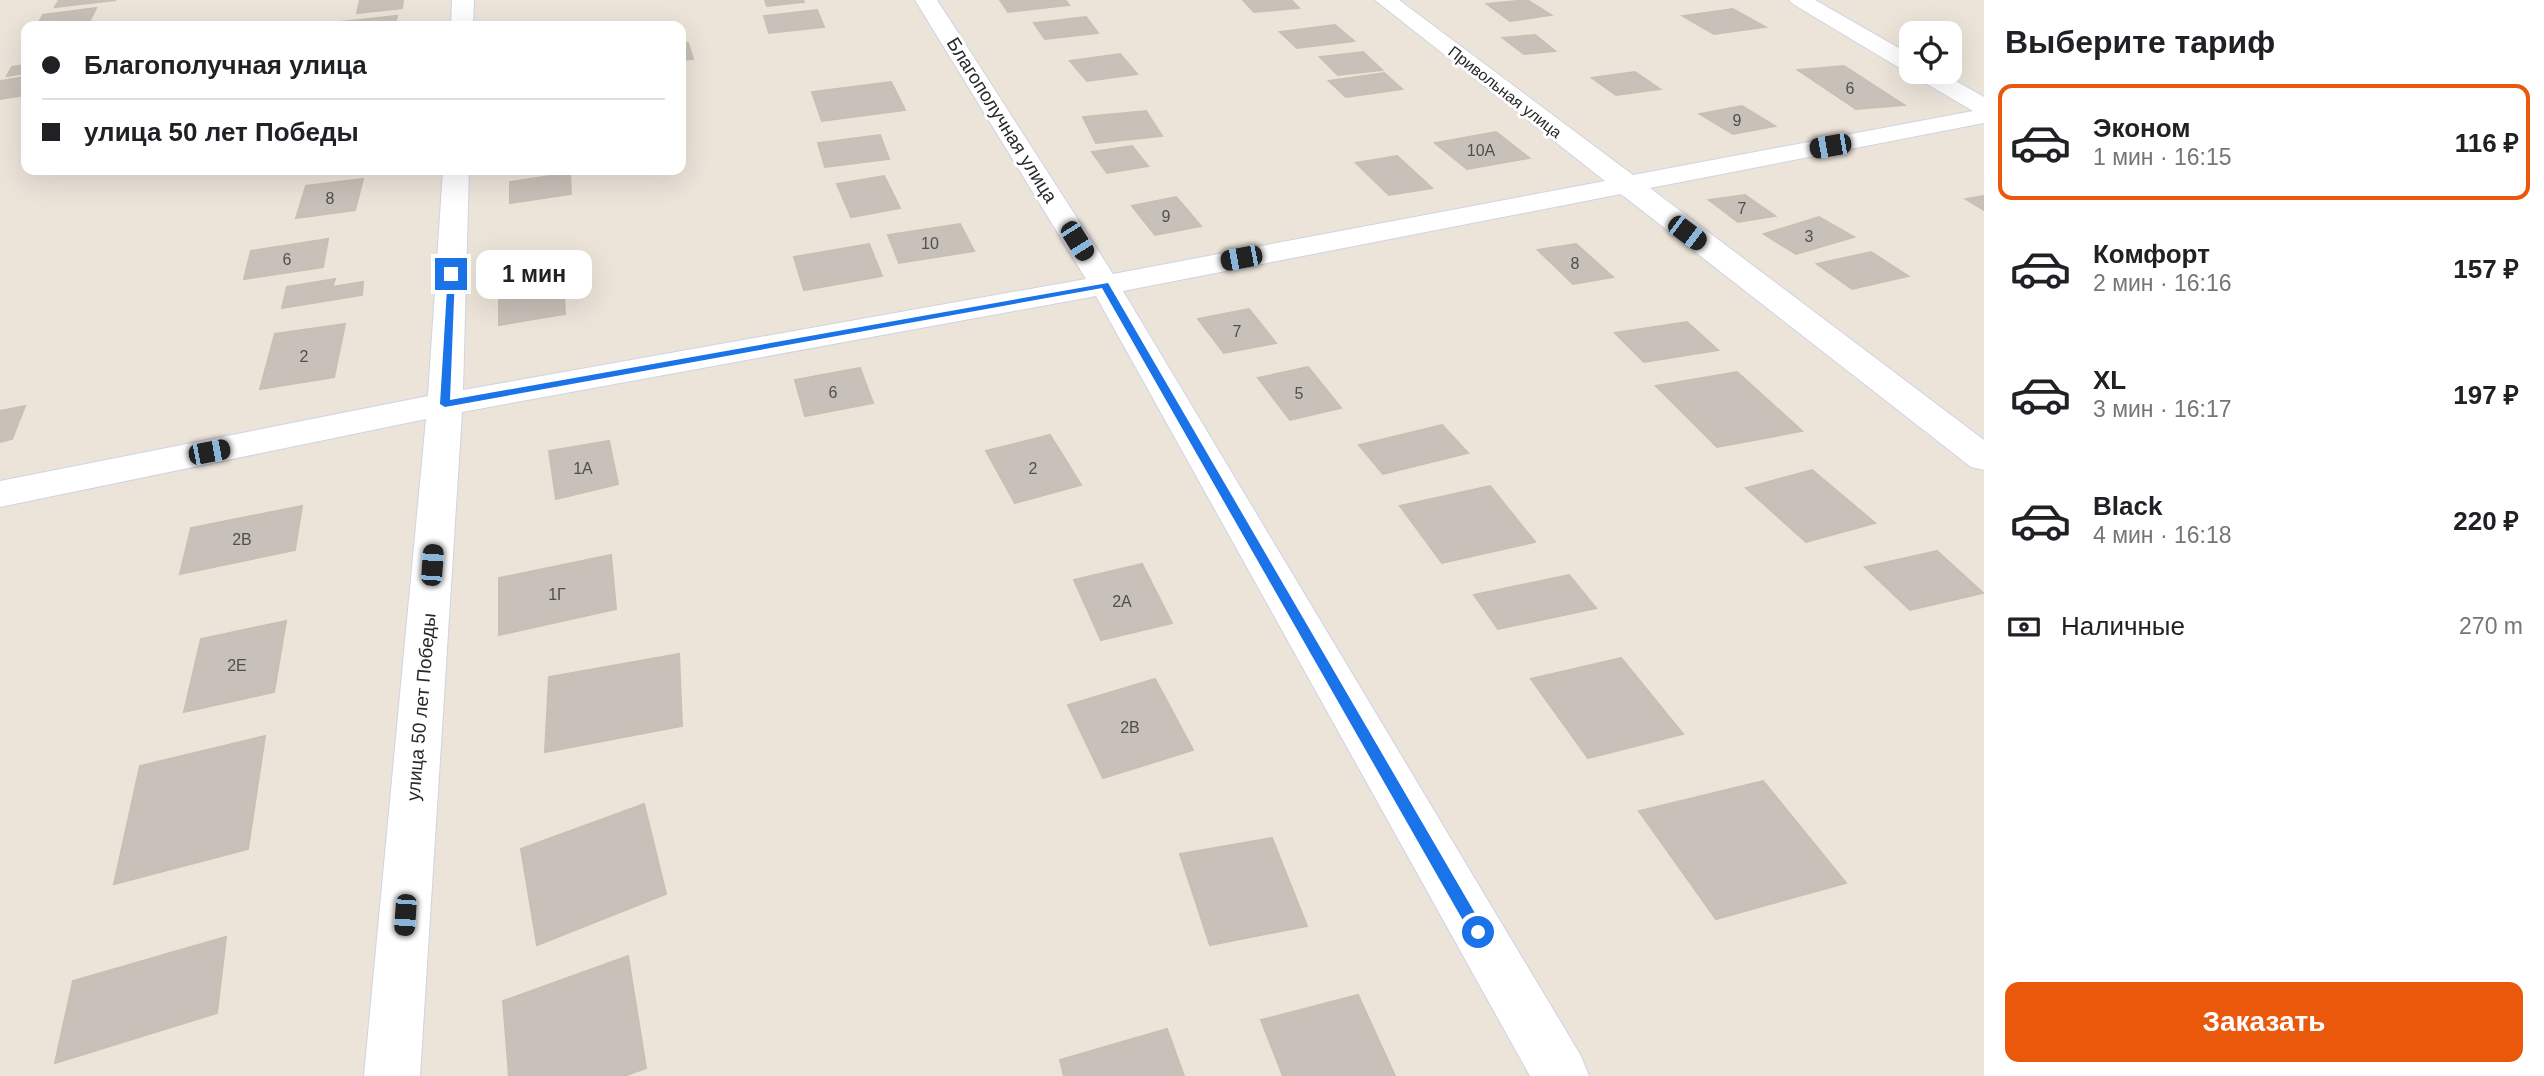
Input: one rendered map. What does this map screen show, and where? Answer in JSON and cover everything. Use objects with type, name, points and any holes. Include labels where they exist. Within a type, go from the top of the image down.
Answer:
[{"type":"street","points":[[462,21],[463,0]]},
{"type":"street","name":"Благополучная улица","points":[[926,0],[1105,285],[1561,1076]]},
{"type":"street","name":"Привольная улица","points":[[1386,0],[1984,458]]},
{"type":"street","points":[[1800,0],[1899,58]]},
{"type":"street","points":[[1944,84],[1984,107]]},
{"type":"street","points":[[0,494],[445,404],[1105,285],[1984,116]]},
{"type":"street","name":"улица 50 лет Победы","points":[[392,1076],[445,404],[456,175]]},
{"type":"building","points":[[59,0],[116,0],[55,7]]},
{"type":"building","points":[[360,0],[403,0],[402,8],[357,13]]},
{"type":"building","points":[[765,0],[803,0],[804,2],[767,6]]},
{"type":"building","points":[[1000,0],[1065,0],[1069,5],[1008,12]]},
{"type":"building","points":[[1243,0],[1291,0],[1299,8],[1254,12]]},
{"type":"building","points":[[1527,0],[1551,15],[1510,21],[1487,4]]},
{"type":"building","points":[[96,8],[90,21],[40,21],[43,15]]},
{"type":"building","points":[[1733,9],[1765,27],[1714,34],[1683,16]]},
{"type":"building","points":[[817,10],[824,27],[769,33],[764,16]]},
{"type":"building","points":[[397,16],[396,21],[350,21]]},
{"type":"building","points":[[1086,17],[1098,33],[1045,39],[1034,23]]},
{"type":"building","points":[[1335,25],[1354,41],[1297,48],[1280,32]]},
{"type":"building","points":[[1535,35],[1555,51],[1524,54],[1503,38]]},
{"type":"building","points":[[686,43],[688,43],[693,59],[686,60]]},
{"type":"building","points":[[1363,52],[1382,70],[1338,75],[1320,57]]},
{"type":"building","points":[[1120,54],[1137,74],[1087,81],[1070,61]]},
{"type":"building","points":[[21,66],[21,74],[7,76],[12,67]]},
{"type":"building","points":[[1844,66],[1904,105],[1856,109],[1798,70]]},
{"type":"building","points":[[1635,72],[1660,89],[1616,95],[1592,78]]},
{"type":"building","points":[[1384,73],[1402,89],[1346,97],[1329,81]]},
{"type":"building","points":[[21,78],[21,96],[0,99],[0,81]]},
{"type":"building","points":[[891,82],[905,110],[822,121],[812,92]]},
{"type":"building","points":[[1742,106],[1775,126],[1733,134],[1700,114]]},
{"type":"building","points":[[1146,111],[1162,136],[1096,143],[1083,117]]},
{"type":"building","points":[[1496,132],[1529,158],[1467,169],[1435,143]]},
{"type":"building","points":[[880,135],[889,159],[825,167],[818,143]]},
{"type":"building","points":[[1132,146],[1148,166],[1107,173],[1092,152]]},
{"type":"building","points":[[1397,156],[1432,188],[1389,195],[1356,163]]},
{"type":"building","points":[[570,175],[571,194],[510,203],[510,182]]},
{"type":"building","points":[[884,176],[900,208],[851,217],[837,184]]},
{"type":"building","points":[[363,179],[355,210],[296,218],[306,186]]},
{"type":"building","points":[[1745,195],[1775,216],[1738,222],[1709,200]]},
{"type":"building","points":[[1984,196],[1984,210],[1966,199]]},
{"type":"building","points":[[1176,197],[1201,226],[1155,235],[1132,206]]},
{"type":"building","points":[[1819,217],[1854,237],[1796,254],[1764,234]]},
{"type":"building","points":[[960,224],[974,251],[899,263],[888,235]]},
{"type":"building","points":[[328,239],[323,267],[244,279],[251,251]]},
{"type":"building","points":[[869,244],[882,276],[804,290],[794,257]]},
{"type":"building","points":[[1576,244],[1613,277],[1573,284],[1538,250]]},
{"type":"building","points":[[1871,252],[1908,276],[1852,289],[1817,264]]},
{"type":"building","points":[[563,275],[565,314],[499,325],[499,285]]},
{"type":"building","points":[[335,279],[332,287],[363,282],[362,295],[282,308],[287,287]]},
{"type":"building","points":[[1249,309],[1276,343],[1224,353],[1198,319]]},
{"type":"building","points":[[1687,322],[1718,350],[1644,362],[1615,333]]},
{"type":"building","points":[[345,324],[334,377],[260,389],[275,334]]},
{"type":"building","points":[[1308,367],[1341,408],[1290,420],[1258,378]]},
{"type":"building","points":[[860,368],[873,403],[805,416],[795,380]]},
{"type":"building","points":[[1737,372],[1802,431],[1717,447],[1656,386]]},
{"type":"building","points":[[25,406],[12,439],[0,442],[0,411]]},
{"type":"building","points":[[1442,425],[1468,453],[1383,474],[1359,445]]},
{"type":"building","points":[[1050,435],[1081,485],[1015,503],[986,451]]},
{"type":"building","points":[[609,441],[618,484],[556,499],[549,451]]},
{"type":"building","points":[[1812,470],[1875,523],[1806,542],[1746,488]]},
{"type":"building","points":[[1490,486],[1535,542],[1442,563],[1400,506]]},
{"type":"building","points":[[302,506],[295,550],[180,574],[191,528]]},
{"type":"building","points":[[1937,551],[1983,593],[1910,610],[1865,567]]},
{"type":"building","points":[[611,555],[616,609],[499,635],[499,578]]},
{"type":"building","points":[[1142,564],[1172,623],[1101,640],[1074,580]]},
{"type":"building","points":[[1569,575],[1596,608],[1498,629],[1474,595]]},
{"type":"building","points":[[286,621],[274,692],[184,712],[201,639]]},
{"type":"building","points":[[679,654],[682,726],[545,752],[549,677]]},
{"type":"building","points":[[1621,658],[1683,734],[1588,758],[1531,679]]},
{"type":"building","points":[[1155,679],[1193,750],[1103,778],[1068,705]]},
{"type":"building","points":[[265,736],[248,849],[114,884],[140,766]]},
{"type":"building","points":[[1763,781],[1846,883],[1716,919],[1639,811]]},
{"type":"building","points":[[644,804],[666,894],[537,945],[521,849]]},
{"type":"building","points":[[1272,838],[1307,926],[1210,945],[1180,854]]},
{"type":"building","points":[[226,937],[217,1013],[55,1063],[73,981]]},
{"type":"building","points":[[628,956],[646,1068],[624,1076],[509,1076],[503,1001]]},
{"type":"building","points":[[1358,995],[1395,1076],[1283,1076],[1261,1020]]},
{"type":"building","points":[[1167,1029],[1184,1076],[1064,1076],[1060,1060]]},
{"type":"route","points":[[451,274],[445,404],[1105,285],[1478,932]]}]
